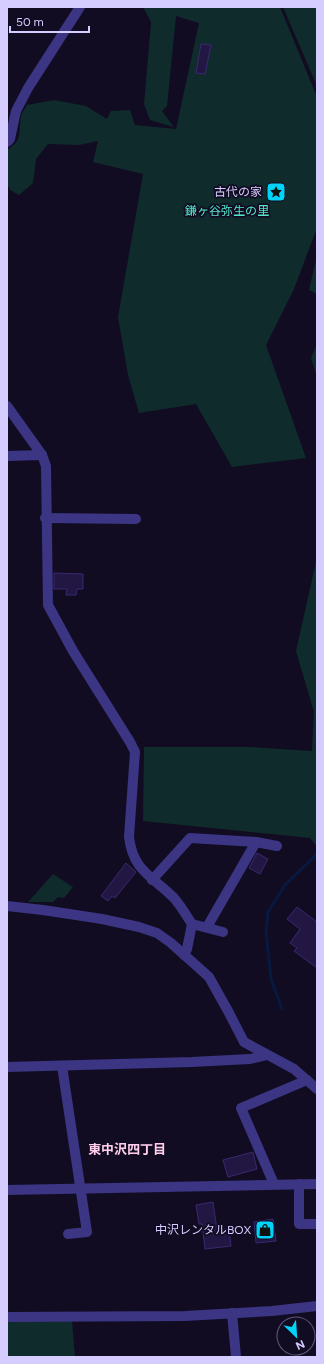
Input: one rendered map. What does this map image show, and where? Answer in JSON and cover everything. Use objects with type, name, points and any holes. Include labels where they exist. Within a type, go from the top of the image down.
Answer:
[{"type":"street","points":[[7,142],[10,139],[16,111],[28,88],[80,7]]},
{"type":"street","points":[[7,406],[42,455],[46,466],[45,518],[48,605],[73,651],[135,752],[129,838],[130,849],[140,868],[173,898],[192,924],[224,932]]},
{"type":"street","points":[[7,456],[42,455]]},
{"type":"street","points":[[45,518],[136,519]]},
{"type":"street","points":[[152,880],[190,838],[256,842],[277,846]]},
{"type":"street","points":[[207,927],[256,842]]},
{"type":"street","points":[[7,906],[86,916],[139,927],[157,933],[171,943],[209,977],[244,1042],[294,1069],[317,1089]]},
{"type":"street","points":[[184,955],[187,949],[192,924]]},
{"type":"street","points":[[7,1067],[192,1062],[250,1059],[267,1055]]},
{"type":"street","points":[[62,1066],[80,1189],[88,1232],[68,1234]]},
{"type":"street","points":[[274,1184],[241,1108],[307,1080]]},
{"type":"street","points":[[299,1184],[299,1224],[317,1224]]},
{"type":"street","points":[[7,1190],[317,1184]]},
{"type":"street","points":[[7,1317],[185,1316],[232,1314],[317,1306]]},
{"type":"street","points":[[232,1314],[236,1357]]},
{"type":"green space","name":"鎌ヶ谷弥生の里","points":[[143,7],[280,7],[317,97],[317,228],[294,289],[266,345],[306,458],[232,467],[196,404],[139,413],[128,375],[118,317],[143,174],[93,162],[98,141],[79,145],[48,144],[36,159],[33,183],[19,195],[10,190],[7,184],[7,150],[18,139],[21,116],[27,105],[54,100],[86,106],[107,119],[111,111],[130,110],[135,125],[176,129],[199,23],[176,16],[167,106],[162,111],[174,127],[150,120],[144,104],[151,22]]},
{"type":"green space","points":[[283,7],[317,7],[317,86]]},
{"type":"green space","points":[[317,255],[317,294],[309,290]]},
{"type":"green space","points":[[317,344],[317,376],[311,358]]},
{"type":"green space","points":[[317,557],[317,847],[310,838],[143,821],[144,747],[251,747],[312,751],[314,712],[296,651]]},
{"type":"green space","points":[[53,874],[73,887],[64,898],[58,897],[53,902],[28,902]]},
{"type":"green space","points":[[7,1320],[72,1320],[75,1357],[7,1357]]},
{"type":"building","points":[[201,44],[211,45],[205,74],[196,73]]},
{"type":"building","points":[[54,573],[83,574],[83,589],[77,589],[76,595],[66,595],[67,589],[54,589]]},
{"type":"building","points":[[257,853],[268,859],[260,874],[249,868]]},
{"type":"building","points":[[126,863],[136,872],[115,898],[112,896],[108,901],[101,896]]},
{"type":"building","points":[[297,907],[317,922],[317,968],[294,951],[297,948],[290,943],[300,929],[287,919]]},
{"type":"building","points":[[253,1152],[257,1169],[228,1177],[223,1160]]},
{"type":"building","points":[[213,1202],[217,1230],[229,1228],[231,1246],[205,1249],[202,1224],[199,1224],[196,1205]]},
{"type":"building","points":[[273,1219],[276,1241],[256,1243],[254,1222]]},
{"type":"waterway","points":[[282,1009],[271,979],[266,931],[268,912],[285,885],[317,854]]},
{"type":"place","name":"古代の家","points":[[276,192]]},
{"type":"place","name":"中沢レンタルBOX","points":[[265,1230]]},
{"type":"district","name":"東中沢四丁目","points":[[127,1149]]}]
